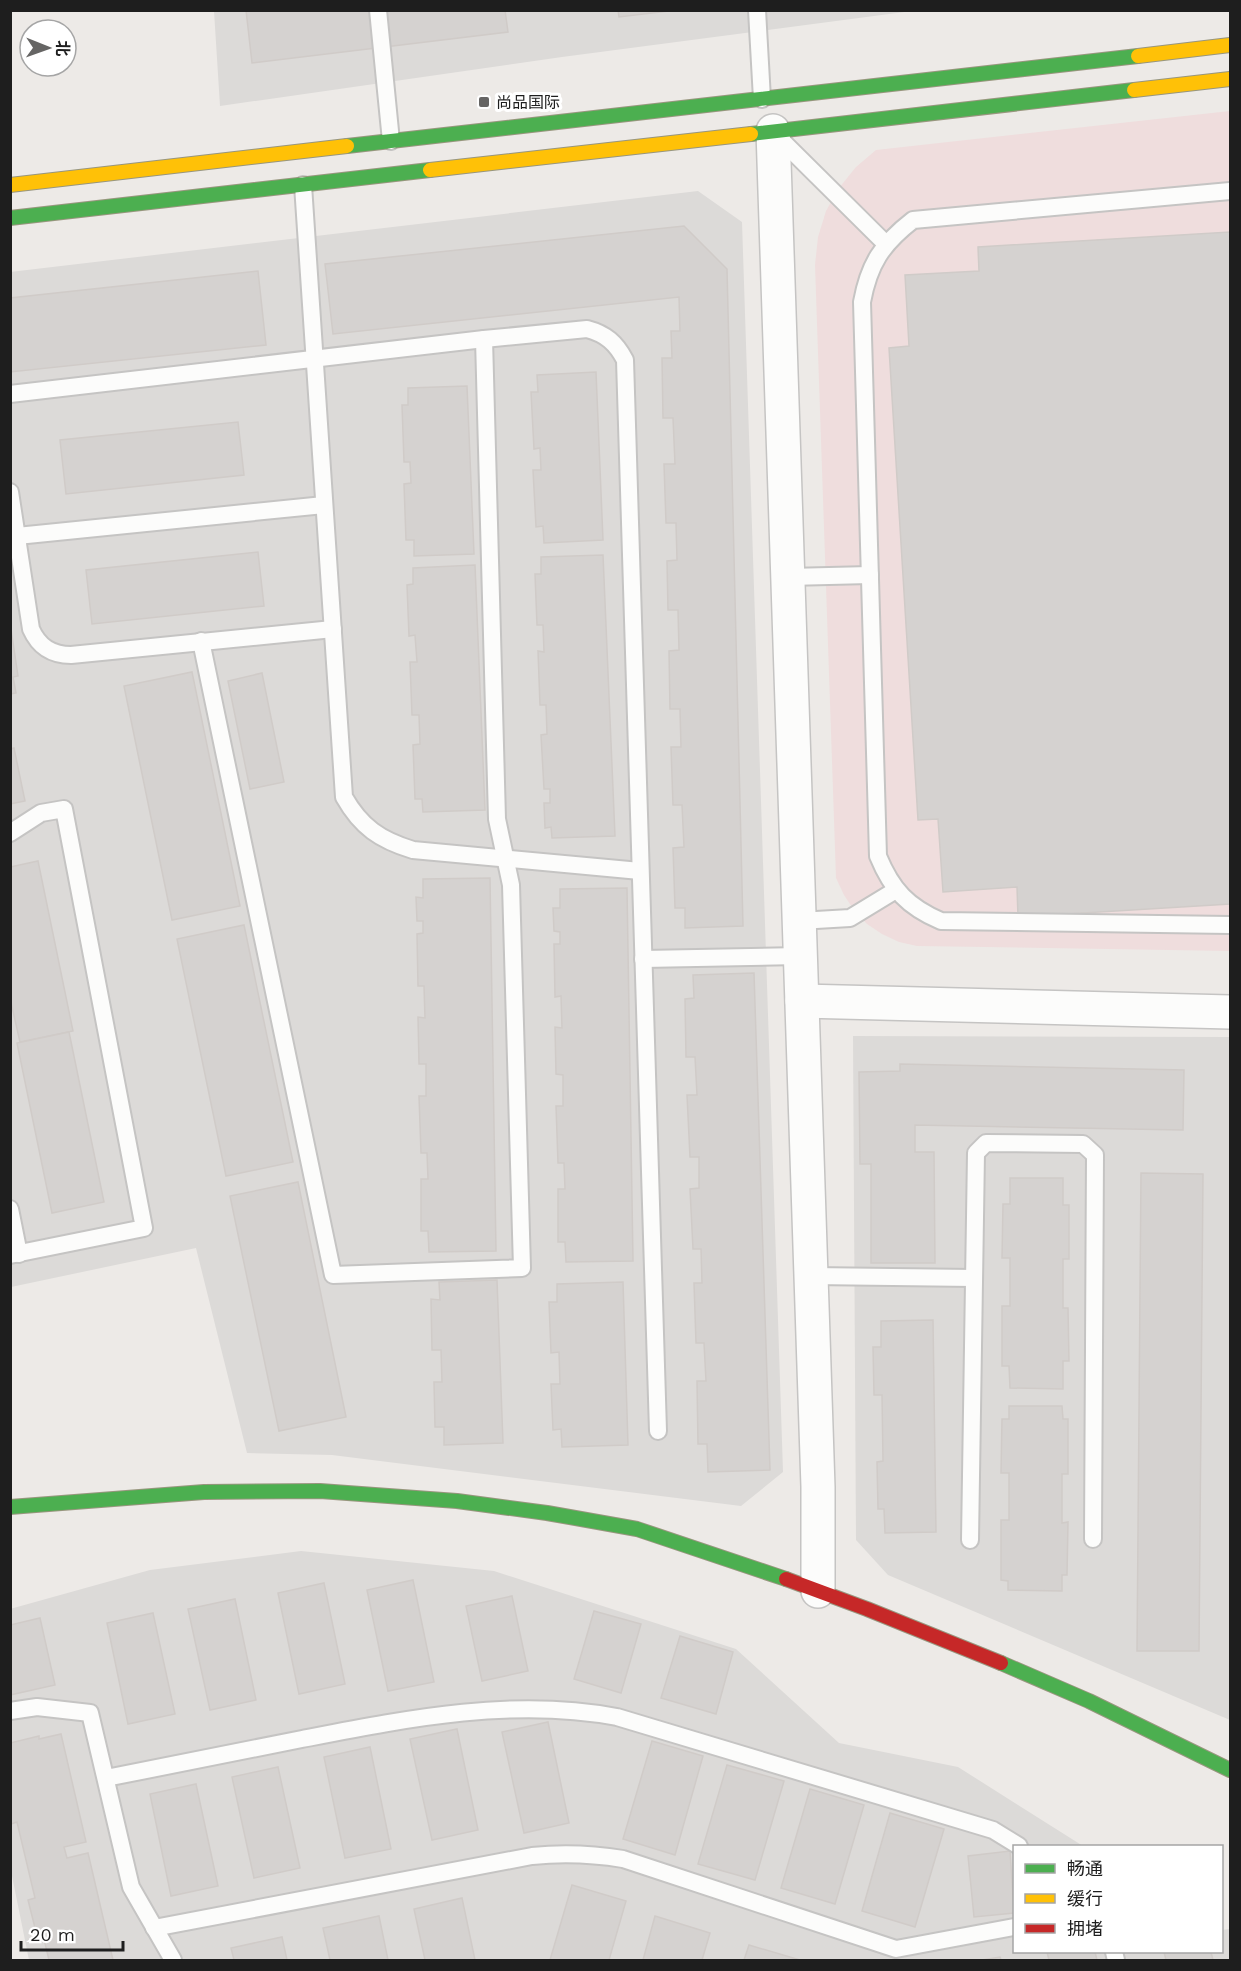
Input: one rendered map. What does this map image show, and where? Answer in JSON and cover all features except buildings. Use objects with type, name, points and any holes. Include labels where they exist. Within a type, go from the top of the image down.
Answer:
[{"type":"street","points":[[10,185],[1230,45]]},
{"type":"street","points":[[10,218],[1230,79]]},
{"type":"street","points":[[772,131],[818,1487],[818,1591]]},
{"type":"street","points":[[802,1001],[1230,1011]]},
{"type":"street","points":[[10,1507],[204,1492],[320,1491],[457,1501],[548,1513],[637,1529],[818,1591],[980,1654],[1089,1701],[1230,1770]]},
{"type":"lane","points":[[378,10],[391,141]]},
{"type":"lane","points":[[757,10],[762,99]]},
{"type":"lane","points":[[772,131],[885,244]]},
{"type":"lane","points":[[303,185],[344,797],[352,811],[374,833],[392,844],[413,850],[640,871]]},
{"type":"lane","points":[[1230,191],[913,220],[885,244],[872,267],[862,302],[878,856],[885,874],[909,903],[924,914],[941,921],[1230,925]]},
{"type":"lane","points":[[10,394],[588,329],[600,332],[619,349],[624,360],[658,1431]]},
{"type":"lane","points":[[201,641],[333,1275],[522,1268],[511,885],[497,819],[484,339]]},
{"type":"lane","points":[[10,492],[31,629],[36,639],[51,652],[71,655],[333,629]]},
{"type":"lane","points":[[17,536],[324,505]]},
{"type":"lane","points":[[788,577],[870,575]]},
{"type":"lane","points":[[10,833],[41,813],[64,808],[144,1228],[15,1255],[10,1209]]},
{"type":"lane","points":[[799,921],[850,918],[896,890]]},
{"type":"lane","points":[[643,958],[800,956]]},
{"type":"lane","points":[[970,1540],[976,1153],[986,1143],[1083,1144],[1095,1155],[1094,1539]]},
{"type":"lane","points":[[811,1276],[974,1278]]},
{"type":"lane","points":[[10,1711],[37,1707],[90,1713],[131,1887],[173,1960]]},
{"type":"lane","points":[[106,1778],[393,1721],[520,1708],[585,1710],[629,1720],[993,1830],[1017,1845]]},
{"type":"lane","points":[[154,1928],[532,1856],[579,1854],[623,1859],[897,1955],[1013,1927]]},
{"type":"shaded area","name":"尚品国际","points":[[214,11],[912,11],[562,57],[220,106]]},
{"type":"shaded area","points":[[1230,111],[1230,951],[917,946],[899,942],[867,924],[854,910],[836,878],[815,265],[818,237],[826,211],[839,188],[856,167],[876,150]]},
{"type":"shaded area","points":[[698,191],[742,222],[783,1472],[741,1506],[332,1455],[247,1453],[196,1248],[11,1287],[10,272]]},
{"type":"shaded area","points":[[853,1036],[1230,1037],[1230,1720],[888,1575],[856,1540]]},
{"type":"shaded area","points":[[301,1551],[494,1571],[736,1649],[839,1743],[958,1767],[1081,1845],[1013,1845],[1013,1953],[1223,1953],[1223,1930],[1230,1929],[1230,1960],[29,1960],[11,1871],[10,1609],[150,1570]]},
{"type":"traffic: fast","points":[[347,146],[1138,56]]},
{"type":"traffic: fast","points":[[751,134],[1134,90]]},
{"type":"traffic: fast","points":[[10,218],[430,170]]},
{"type":"traffic: fast","points":[[10,1507],[204,1492],[320,1491],[457,1501],[547,1513],[637,1529],[786,1579]]},
{"type":"traffic: fast","points":[[1001,1663],[1089,1701],[1230,1770]]},
{"type":"traffic: slow","points":[[1138,56],[1230,45]]},
{"type":"traffic: slow","points":[[1134,90],[1230,79]]},
{"type":"traffic: slow","points":[[430,170],[751,134]]},
{"type":"traffic: slow","points":[[10,185],[347,146]]},
{"type":"traffic: jam","points":[[786,1579],[1001,1663]]},
{"type":"place","name":"尚品国际","points":[[484,102]]}]
